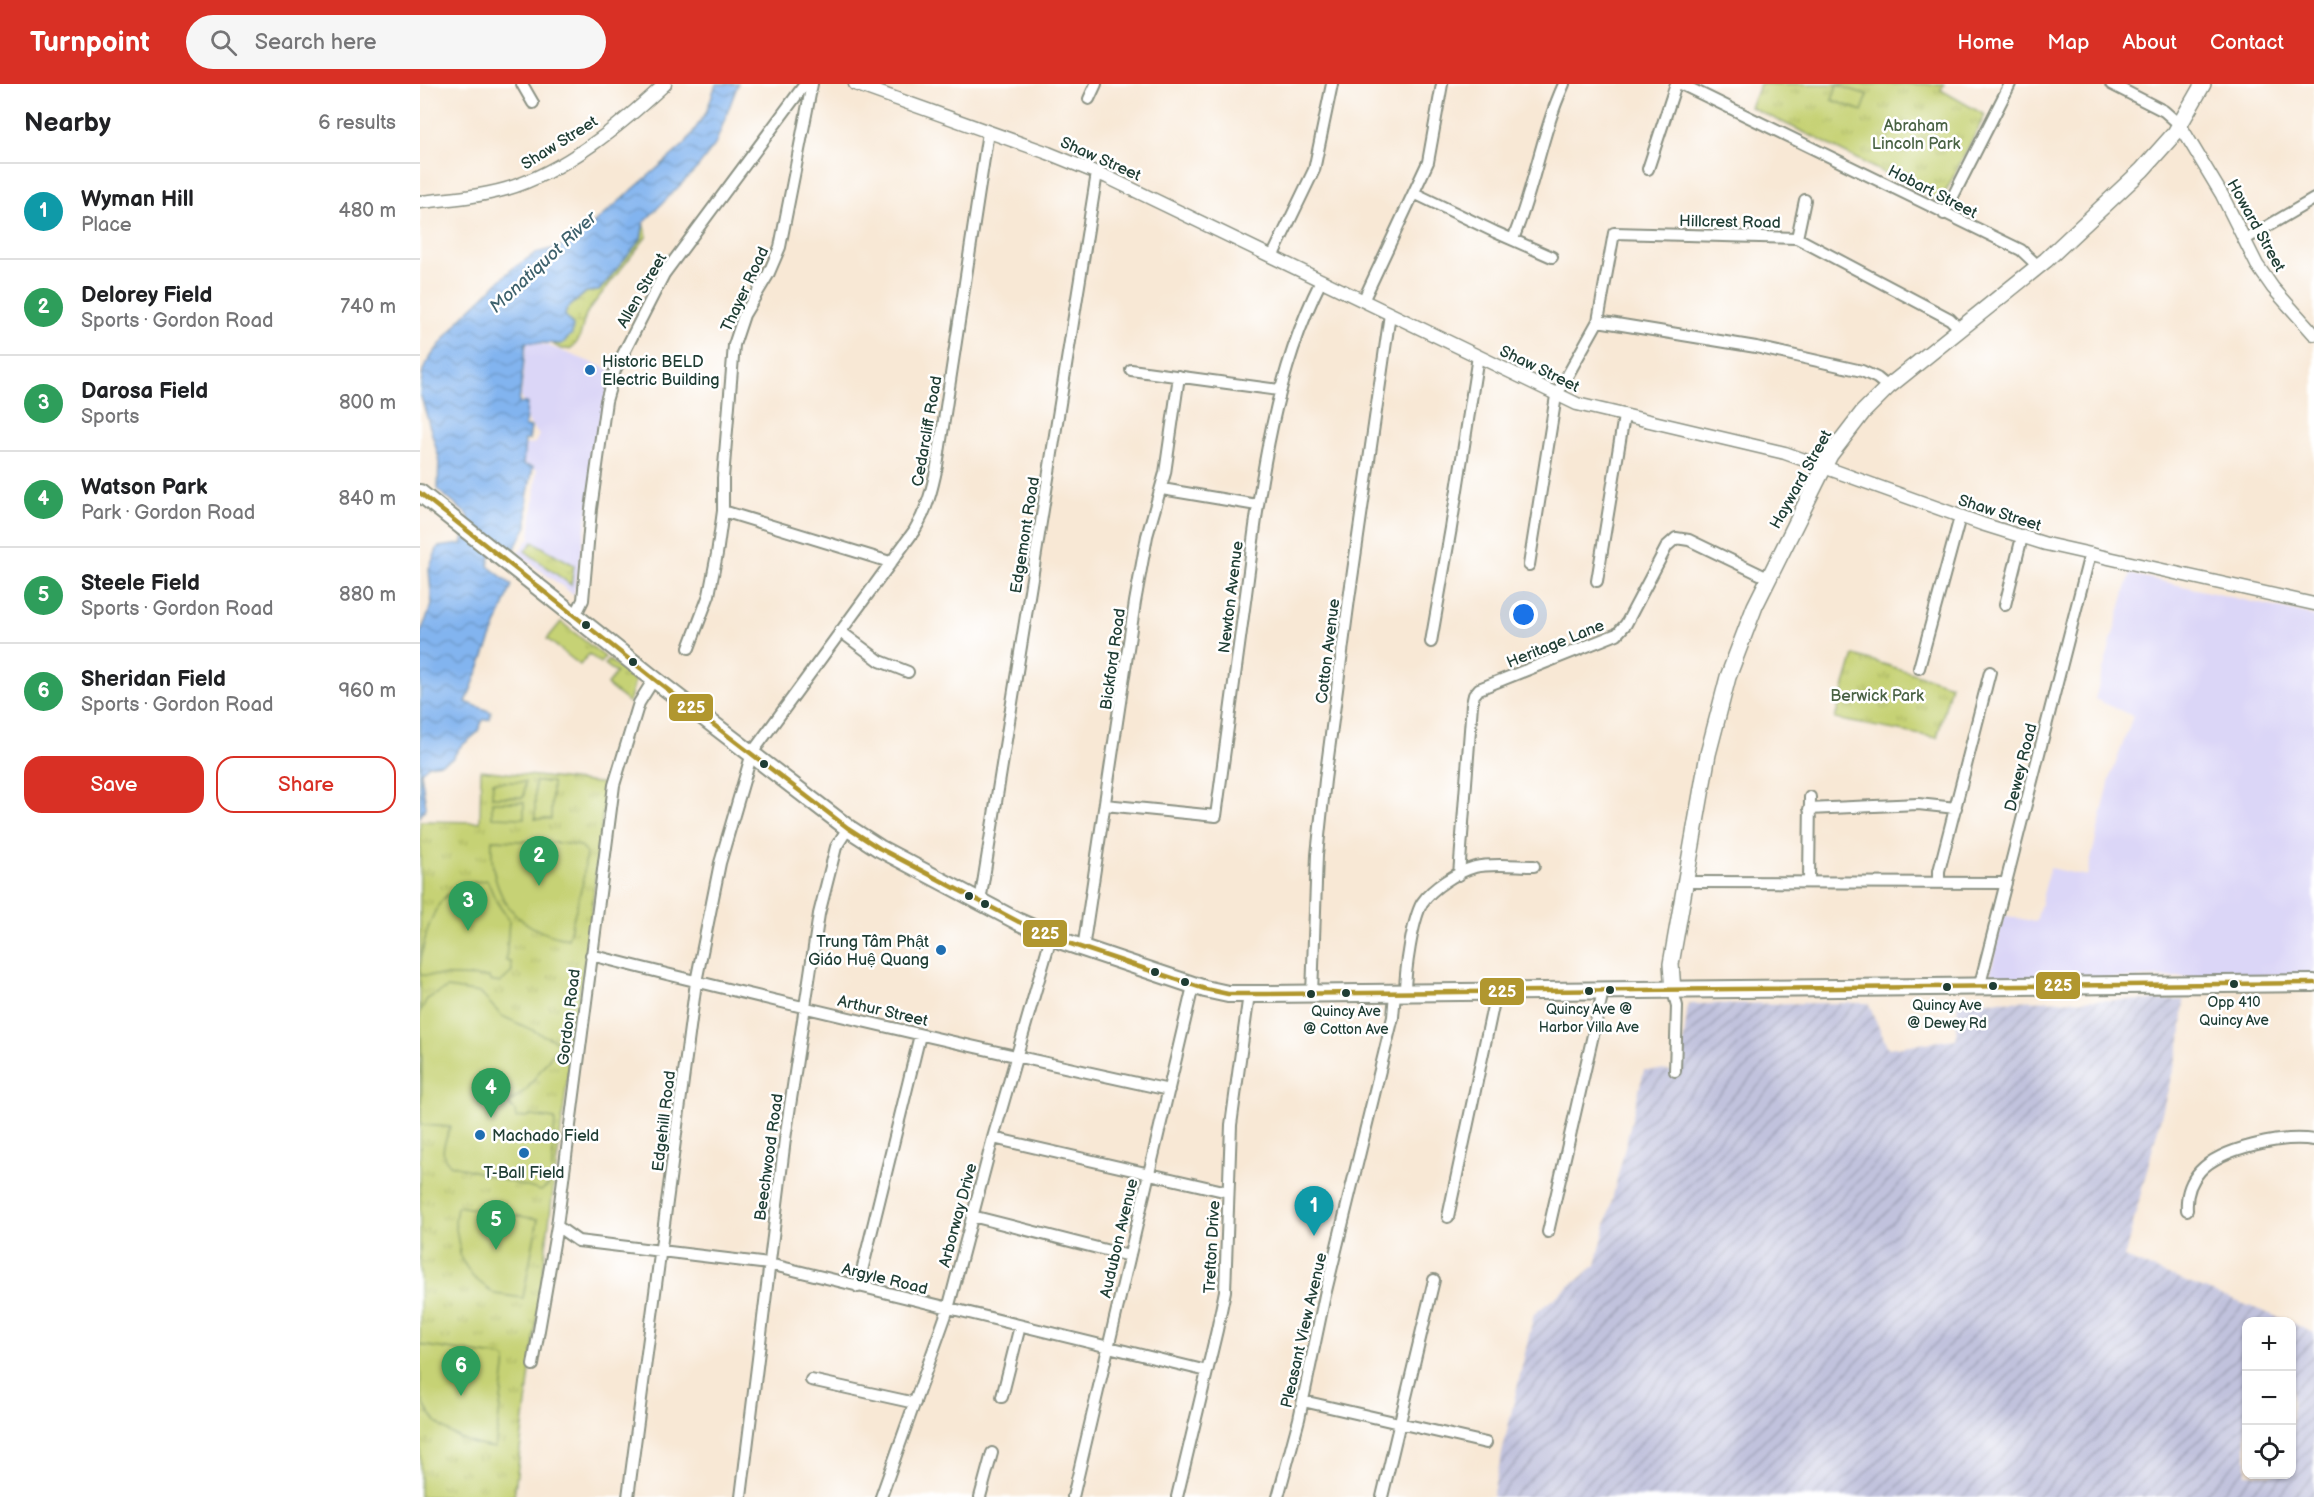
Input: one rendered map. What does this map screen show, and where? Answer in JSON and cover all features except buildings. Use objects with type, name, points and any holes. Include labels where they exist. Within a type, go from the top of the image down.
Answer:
[{"type":"main road","name":"Hayward Street","points":[[1674,990],[1671,964],[1716,720],[1738,646],[1768,578],[1824,466],[1850,428],[1888,387],[2038,266],[2142,170],[2163,148],[2180,125],[2203,84]]},
{"type":"main road","points":[[420,494],[654,679],[849,828],[886,852],[1051,937],[1193,986],[1221,993],[1312,994],[2314,983]]},
{"type":"street","points":[[522,84],[533,103]]},
{"type":"street","name":"Shaw Street","points":[[420,202],[504,190],[544,174],[617,125],[665,84]]},
{"type":"street","name":"Allen Street","points":[[575,616],[583,600],[606,401],[615,370],[664,274],[805,84]]},
{"type":"street","name":"Thayer Road","points":[[689,648],[709,595],[723,511],[723,478],[734,345],[744,315],[768,275],[780,247],[812,84]]},
{"type":"street","name":"Shaw Street","points":[[855,84],[1097,173],[1478,356],[1556,396],[1577,404],[1785,453],[2022,537],[2314,604]]},
{"type":"street","points":[[1089,99],[1096,84]]},
{"type":"street","points":[[1272,257],[1314,170],[1332,84]]},
{"type":"street","points":[[1363,301],[1430,156],[1442,84]]},
{"type":"street","points":[[1513,239],[1527,204],[1550,121],[1564,84]]},
{"type":"street","points":[[1648,169],[1678,84]]},
{"type":"street","name":"Hobart Street","points":[[1678,84],[1819,150],[1944,214],[2021,250],[2038,266]]},
{"type":"street","points":[[1944,214],[2010,84]]},
{"type":"street","points":[[2111,84],[2164,111],[2180,125]]},
{"type":"street","name":"Howard Street","points":[[2180,125],[2222,195],[2267,280],[2314,334]]},
{"type":"street","name":"Cedarcliff Road","points":[[752,753],[924,514],[933,486],[988,132]]},
{"type":"street","name":"Edgemont Road","points":[[980,902],[1097,173]]},
{"type":"street","points":[[1414,193],[1552,256]]},
{"type":"street","points":[[2244,240],[2314,199]]},
{"type":"street","points":[[1797,238],[1805,200]]},
{"type":"street","name":"Hillcrest Road","points":[[1598,321],[1614,233],[1797,238],[1950,319],[1960,329]]},
{"type":"street","name":"Newton Avenue","points":[[1106,805],[1216,816],[1257,505],[1279,390],[1296,339],[1321,281]]},
{"type":"street","name":"Cotton Avenue","points":[[1312,994],[1317,855],[1348,599],[1390,314]]},
{"type":"street","points":[[1529,565],[1556,396],[1598,321],[1788,354],[1867,373],[1888,387]]},
{"type":"street","points":[[1431,642],[1478,356]]},
{"type":"street","points":[[1131,370],[1279,390]]},
{"type":"street","name":"Bickford Road","points":[[1083,949],[1135,602],[1147,536],[1162,489],[1179,376]]},
{"type":"street","points":[[1597,581],[1624,416]]},
{"type":"street","points":[[1162,489],[1257,505]]},
{"type":"street","points":[[723,511],[890,562]]},
{"type":"street","points":[[1919,668],[1960,516]]},
{"type":"street","points":[[2005,605],[2022,537]]},
{"type":"street","name":"Heritage Lane","points":[[1459,874],[1472,704],[1474,695],[1479,689],[1617,634],[1626,624],[1667,546],[1676,538],[1689,540],[1768,578]]},
{"type":"street","name":"Dewey Road","points":[[1979,988],[2090,554]]},
{"type":"street","points":[[840,631],[880,662],[908,672]]},
{"type":"street","points":[[1939,882],[1990,672]]},
{"type":"street","name":"Gordon Road","points":[[533,1365],[557,1226],[614,785],[639,703],[654,679]]},
{"type":"street","name":"Edgehill Road","points":[[628,1497],[696,982],[720,863],[752,753]]},
{"type":"street","points":[[1809,881],[1810,797]]},
{"type":"street","points":[[1809,809],[1918,804],[1956,808]]},
{"type":"street","name":"Beechwood Road","points":[[741,1497],[769,1264],[819,914],[836,847],[849,828]]},
{"type":"street","name":"Pleasant View Avenue","points":[[1278,1497],[1303,1401],[1325,1295],[1406,973],[1420,908],[1435,890],[1459,874],[1477,866],[1534,866]]},
{"type":"street","points":[[1685,882],[1703,884],[1809,881],[2006,883]]},
{"type":"street","name":"Arborway Drive","points":[[881,1497],[948,1309],[993,1138],[1051,937]]},
{"type":"street","name":"Arthur Street","points":[[591,955],[920,1035],[1169,1090]]},
{"type":"street","name":"Audubon Avenue","points":[[1073,1497],[1193,986]]},
{"type":"street","points":[[1674,990],[1677,1006],[1675,1071]]},
{"type":"street","points":[[1548,1232],[1603,991]]},
{"type":"street","points":[[1448,1217],[1496,992]]},
{"type":"street","name":"Trefton Drive","points":[[1177,1497],[1224,1291],[1233,1114],[1249,994]]},
{"type":"street","points":[[858,1287],[920,1035]]},
{"type":"street","points":[[993,1138],[1228,1192]]},
{"type":"street","points":[[2187,1210],[2187,1197],[2193,1181],[2202,1169],[2214,1160],[2269,1142],[2297,1138],[2314,1140]]},
{"type":"street","points":[[972,1216],[1129,1256]]},
{"type":"street","name":"Argyle Road","points":[[557,1226],[578,1241],[769,1264],[1207,1371]]},
{"type":"street","points":[[1382,1497],[1434,1280]]},
{"type":"street","points":[[1002,1397],[1020,1326]]},
{"type":"street","points":[[811,1380],[915,1403]]},
{"type":"street","points":[[1303,1401],[1486,1443]]},
{"type":"street","points":[[980,1497],[992,1453]]},
{"type":"shaded area","points":[[527,342],[546,345],[611,370],[574,595],[517,553],[530,538],[537,470],[522,463],[525,445],[535,443],[539,435],[529,423],[521,396]]},
{"type":"shaded area","points":[[2130,574],[2314,616],[2314,975],[1996,980],[1990,975],[2003,915],[2036,922],[2050,868],[2087,876],[2110,779],[2133,716],[2095,699]]},
{"type":"shaded area","points":[[2184,1000],[2181,1040],[2124,1258],[2278,1317],[2242,1317],[2242,1479],[2296,1479],[2296,1325],[2314,1333],[2314,1497],[1492,1497],[1534,1314],[1596,1265],[1644,1070],[1680,1071],[1688,1004],[1868,1003],[1888,1048],[1956,1039],[1958,1001]]},
{"type":"green space","name":"Abraham Lincoln Park","points":[[1760,84],[1944,84],[1941,90],[1985,115],[1943,197],[1936,200],[1750,107]]},
{"type":"green space","points":[[1837,85],[1868,95],[1862,111],[1832,100]]},
{"type":"green space","points":[[644,222],[647,236],[588,311],[574,346],[561,349],[551,343],[562,344],[573,326],[565,315],[566,310],[587,292],[594,292],[641,239]]},
{"type":"green space","points":[[533,542],[574,565],[571,585],[525,551]]},
{"type":"green space","points":[[561,622],[605,657],[600,663],[589,654],[580,665],[547,639]]},
{"type":"green space","name":"Berwick Park","points":[[1854,655],[1951,685],[1937,738],[1835,719]]},
{"type":"green space","points":[[608,659],[635,680],[629,703],[607,685],[616,673],[605,664]]},
{"type":"green space","points":[[481,770],[606,784],[589,935],[572,1043],[514,1497],[420,1497],[420,821],[480,822]]},
{"type":"green space","points":[[493,782],[525,782],[524,797],[492,797]]},
{"type":"green space","points":[[535,782],[552,782],[551,819],[535,819]]},
{"type":"green space","points":[[492,802],[524,802],[524,818],[492,817]]},
{"type":"green space","points":[[492,840],[551,842],[581,846],[586,853],[583,882],[568,939],[533,927],[519,918],[509,906],[500,893],[495,877]]},
{"type":"green space","points":[[487,880],[496,901],[509,920],[506,961],[511,962],[512,972],[500,983],[490,981],[489,977],[420,975],[424,942],[437,908],[455,889]]},
{"type":"green space","points":[[447,988],[480,993],[502,1016],[560,1043],[527,1089],[508,1104],[515,1111],[516,1118],[531,1116],[555,1119],[551,1183],[541,1191],[450,1164],[443,1151],[451,1127],[421,1125],[420,1012],[427,999]]},
{"type":"green space","points":[[457,1206],[538,1219],[523,1298],[495,1294],[473,1277],[461,1259],[455,1222]]},
{"type":"green space","points":[[420,1345],[503,1357],[506,1360],[495,1448],[461,1439],[450,1433],[433,1418],[421,1397]]},
{"type":"water","name":"Monatiquot River","points":[[716,84],[738,84],[715,145],[698,167],[644,222],[641,239],[599,291],[586,292],[566,310],[565,315],[573,326],[572,334],[562,344],[526,342],[519,403],[527,403],[525,427],[531,427],[529,440],[525,440],[523,465],[533,467],[527,498],[527,526],[513,551],[495,537],[488,566],[512,585],[466,702],[491,712],[490,719],[483,720],[477,733],[459,748],[453,758],[429,765],[421,772],[426,807],[420,817],[420,634],[432,605],[429,569],[438,547],[462,544],[469,516],[438,490],[439,458],[420,393],[423,370],[461,318],[512,269],[536,253],[570,244],[685,144],[706,113]]},
{"type":"transit line","name":"225","points":[[420,493],[654,679],[848,828],[879,848],[1019,922],[1062,941],[1205,989],[1228,994],[1267,994],[2314,983]]},
{"type":"place","name":"Historic BELD Electric Building","points":[[590,370]]},
{"type":"place","name":"Delorey Field","points":[[539,886]]},
{"type":"place","name":"Darosa Field","points":[[468,931]]},
{"type":"place","name":"Trung Tâm Phật Giáo Huệ Quang","points":[[941,950]]},
{"type":"place","name":"Opp 410 Quincy Ave","points":[[2234,984]]},
{"type":"place","name":"Quincy Ave @ Dewey Rd","points":[[1947,987]]},
{"type":"place","name":"Quincy Ave @ Harbor Villa Ave","points":[[1589,991]]},
{"type":"place","name":"Quincy Ave @ Cotton Ave","points":[[1346,993]]},
{"type":"place","name":"Watson Park","points":[[491,1118]]},
{"type":"place","name":"Machado Field","points":[[480,1135]]},
{"type":"place","name":"T-Ball Field","points":[[524,1153]]},
{"type":"place","name":"Wyman Hill","points":[[1314,1236]]},
{"type":"place","name":"Steele Field","points":[[496,1250]]},
{"type":"place","name":"Sheridan Field","points":[[461,1396]]}]
